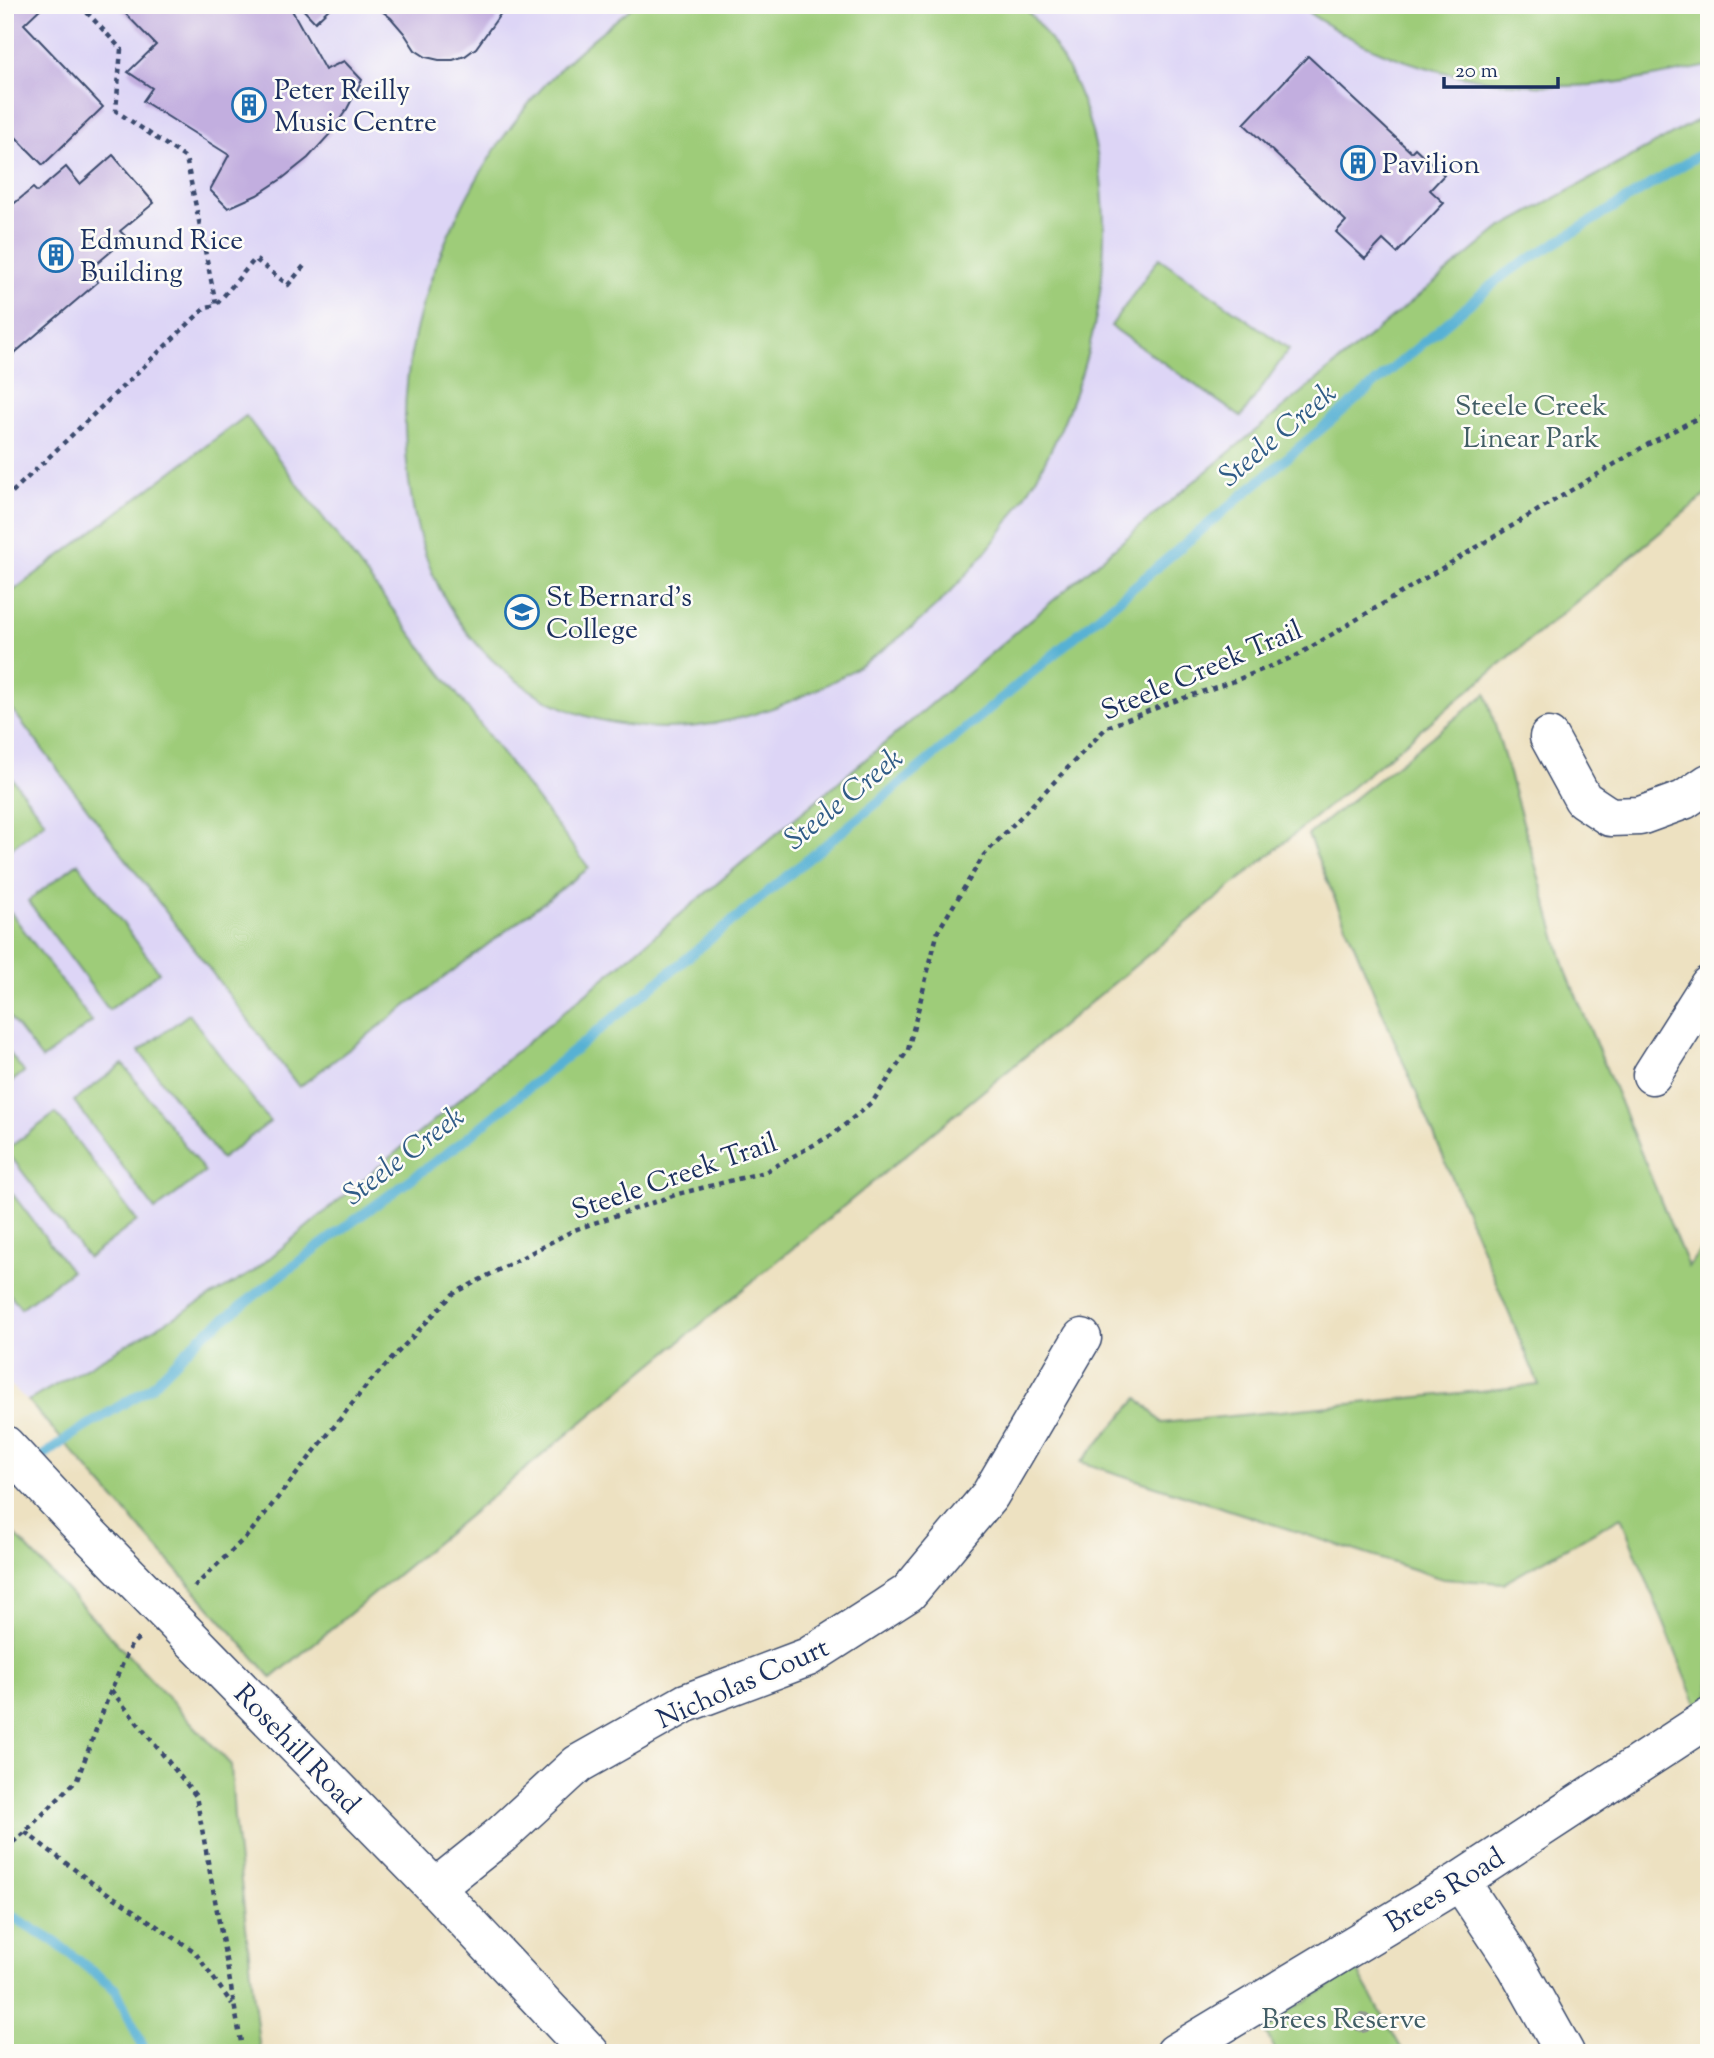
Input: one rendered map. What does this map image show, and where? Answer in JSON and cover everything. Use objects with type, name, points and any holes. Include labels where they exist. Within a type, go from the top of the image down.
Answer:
[{"type":"street","points":[[1549,737],[1583,799],[1610,817],[1640,816],[1684,800],[1709,783]]},
{"type":"street","points":[[1652,1074],[1709,985]]},
{"type":"street","name":"Nicholas Court","points":[[435,1888],[501,1835],[578,1765],[686,1703],[808,1657],[908,1593],[989,1495],[1082,1338]]},
{"type":"street","name":"Rosehill Road","points":[[5,1445],[165,1613],[435,1888],[590,2053]]},
{"type":"street","name":"Brees Road","points":[[1175,2053],[1460,1881],[1709,1718]]},
{"type":"street","points":[[1460,1881],[1517,1967],[1564,2053]]},
{"type":"path","points":[[80,5],[121,48],[116,111],[186,158],[216,305]]},
{"type":"path","points":[[5,499],[206,307],[216,305],[255,259],[288,285],[304,266]]},
{"type":"path","name":"Steele Creek Trail","points":[[5,1849],[77,1780],[131,1645],[249,1534],[367,1385],[453,1294],[574,1230],[678,1194],[765,1172],[835,1133],[873,1101],[908,1050],[939,931],[984,855],[1107,727],[1296,656],[1643,447],[1709,412]]},
{"type":"path","points":[[111,1690],[196,1796],[241,2053]]},
{"type":"path","points":[[25,1832],[92,1882],[194,1951],[233,2006]]},
{"type":"shaded area","name":"St Bernard's College","points":[[5,5],[1709,5],[1709,114],[1499,229],[1150,518],[253,1272],[28,1401],[5,1380]]},
{"type":"green space","points":[[635,5],[1022,5],[1059,53],[1073,80],[1093,135],[1103,194],[1104,225],[1097,308],[1076,391],[1041,469],[993,542],[935,607],[868,660],[793,700],[712,724],[687,727],[637,726],[587,716],[541,697],[491,659],[467,632],[447,603],[432,572],[420,539],[407,468],[407,383],[415,335],[428,286],[469,193],[495,150],[555,74],[583,47]]},
{"type":"green space","points":[[1298,5],[1709,5],[1709,66],[1636,80],[1592,85],[1553,86],[1476,79],[1401,59],[1330,26]]},
{"type":"green space","name":"Steele Creek Linear Park","points":[[1709,114],[1709,492],[272,1678],[28,1401],[253,1272],[1150,518],[1499,229]]},
{"type":"green space","points":[[1159,258],[1289,349],[1241,417],[1111,326]]},
{"type":"green space","points":[[246,416],[589,868],[299,1087],[5,700],[5,597]]},
{"type":"green space","points":[[1486,694],[1566,971],[1688,1267],[1709,1238],[1709,1735],[1621,1517],[1504,1583],[1443,1579],[1081,1462],[1138,1398],[1162,1423],[1539,1385],[1308,835]]},
{"type":"green space","points":[[5,769],[45,822],[5,853]]},
{"type":"green space","points":[[78,863],[159,972],[109,1010],[28,901]]},
{"type":"green space","points":[[11,913],[92,1022],[42,1059],[5,1011],[5,917]]},
{"type":"green space","points":[[189,1014],[270,1122],[221,1159],[139,1051]]},
{"type":"green space","points":[[5,1047],[24,1072],[5,1087]]},
{"type":"green space","points":[[123,1064],[205,1172],[155,1210],[74,1101]]},
{"type":"green space","points":[[56,1113],[137,1221],[88,1258],[6,1150]]},
{"type":"green space","points":[[5,1184],[71,1271],[21,1308],[5,1288]]},
{"type":"green space","points":[[5,1524],[231,1765],[234,1818],[260,2053],[5,2053]]},
{"type":"green space","name":"Brees Reserve","points":[[1357,1970],[1404,2053],[1277,2053],[1262,2027]]},
{"type":"building","points":[[5,5],[44,5],[24,24],[103,107],[43,165],[5,126]]},
{"type":"building","name":"Peter Reilly Music Centre","points":[[117,5],[289,5],[325,70],[344,61],[362,80],[329,135],[308,158],[257,195],[228,208],[210,190],[229,155],[143,101],[152,88],[128,72],[156,45]]},
{"type":"building","points":[[299,5],[333,5],[315,22]]},
{"type":"building","points":[[374,5],[504,5],[476,48],[453,60],[439,60],[426,57],[415,50],[391,18]]},
{"type":"building","name":"Pavilion","points":[[1308,56],[1411,152],[1415,148],[1444,175],[1430,190],[1444,203],[1397,253],[1383,240],[1365,259],[1336,232],[1346,221],[1244,124]]},
{"type":"building","name":"Edmund Rice Building","points":[[113,155],[154,203],[120,231],[127,238],[88,271],[98,282],[11,356],[5,349],[5,211],[33,188],[37,192],[66,167],[80,184]]},
{"type":"waterway","name":"Steele Creek","points":[[5,1482],[77,1432],[151,1387],[199,1338],[462,1142],[900,784],[1505,274],[1709,149]]},
{"type":"waterway","name":"Steele Creek","points":[[5,1912],[55,1942],[116,1990],[146,2053]]},
{"type":"place","name":"Peter Reilly Music Centre","points":[[249,105]]},
{"type":"place","name":"Pavilion","points":[[1358,163]]},
{"type":"place","name":"Edmund Rice Building","points":[[56,255]]},
{"type":"place","name":"St Bernard's College","points":[[522,612]]}]
